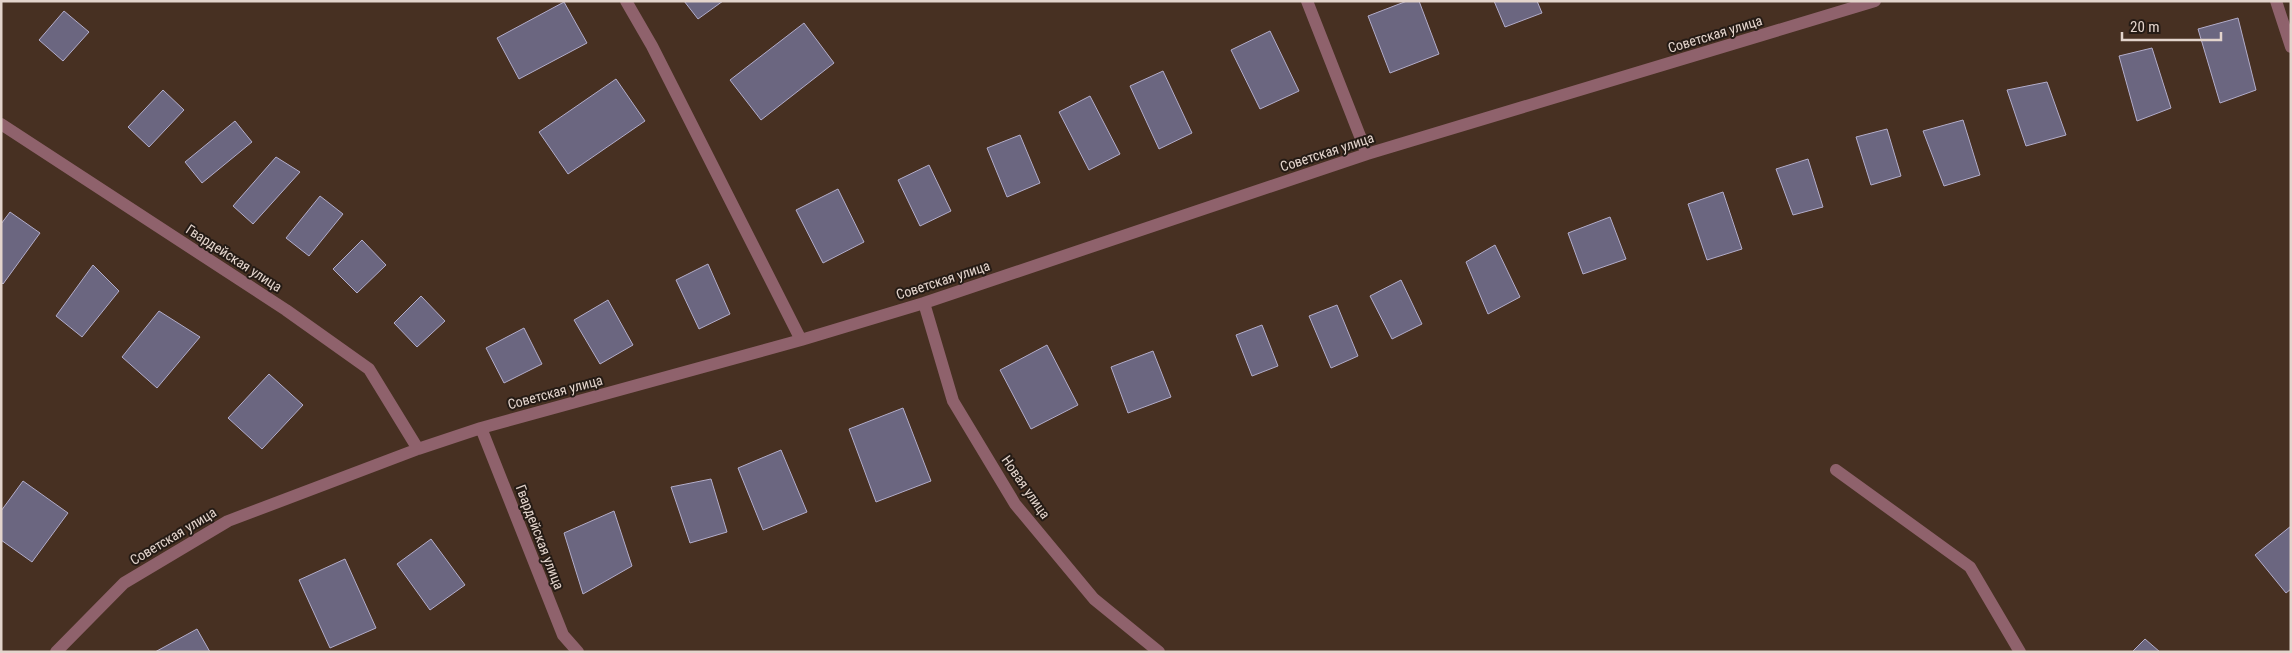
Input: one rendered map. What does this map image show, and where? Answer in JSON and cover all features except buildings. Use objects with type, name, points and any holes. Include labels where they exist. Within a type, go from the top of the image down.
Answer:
[{"type":"street","points":[[626,1],[652,46],[801,340]]},
{"type":"street","points":[[1306,1],[1367,154]]},
{"type":"street","name":"Советская улица","points":[[56,652],[124,584],[228,521],[418,450],[481,428],[801,340],[924,302],[1367,154],[1875,1]]},
{"type":"street","points":[[2276,1],[2291,46]]},
{"type":"street","name":"Гвардейская улица","points":[[1,124],[286,310],[368,369],[418,450]]},
{"type":"street","name":"Новая улица","points":[[924,302],[954,401],[1015,504],[1094,599],[1159,652]]},
{"type":"street","name":"Гвардейская улица","points":[[481,428],[563,635],[578,652]]},
{"type":"street","points":[[1836,470],[1970,567],[2020,652]]}]
